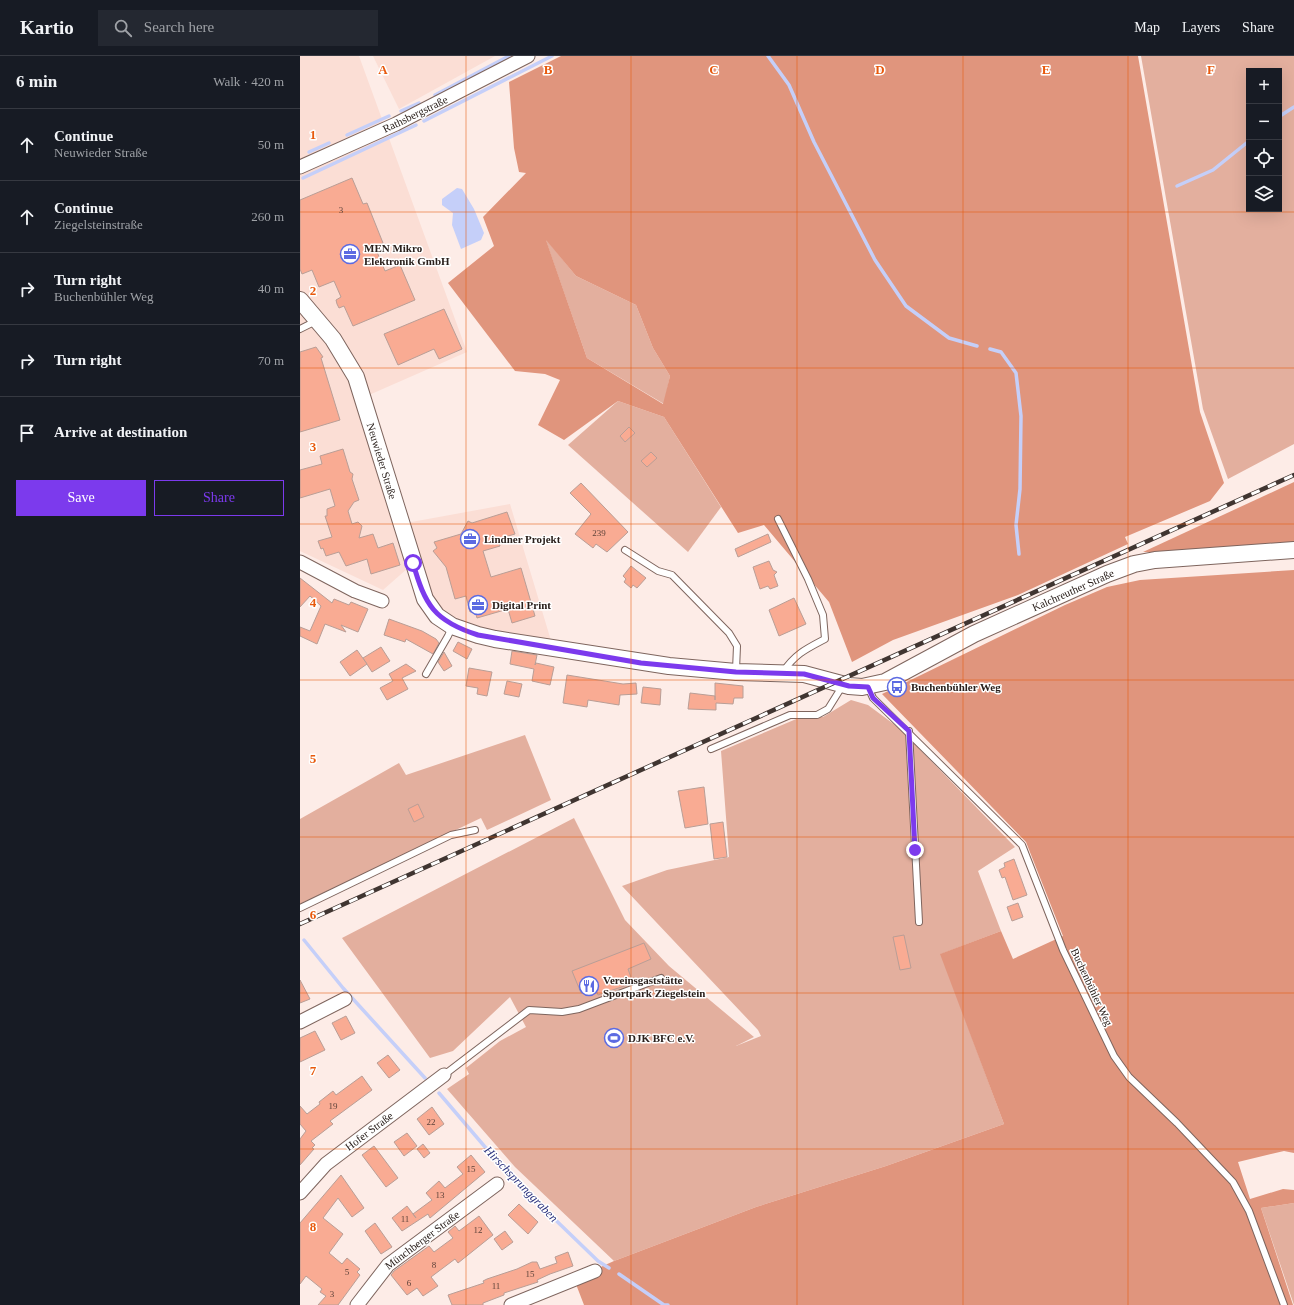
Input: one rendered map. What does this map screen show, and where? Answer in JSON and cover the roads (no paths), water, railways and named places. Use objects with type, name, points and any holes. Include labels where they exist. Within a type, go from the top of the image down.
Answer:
[{"type":"street","name":"Rathsbergstraße","points":[[300,167],[402,121],[528,56]]},
{"type":"street","name":"Neuwieder Straße","points":[[300,300],[343,354],[360,388],[422,592],[433,611],[452,626],[478,635],[556,650],[641,663],[736,672],[782,672],[808,675],[854,687],[868,687]]},
{"type":"street","name":"Kalchreuther Straße","points":[[868,687],[894,678],[974,634],[1126,567],[1155,560],[1294,550]]},
{"type":"street","points":[[300,562],[355,591],[382,601]]},
{"type":"street","points":[[300,1022],[345,999]]},
{"type":"street","name":"Hofer Straße","points":[[300,1194],[326,1164],[444,1075]]},
{"type":"street","name":"Münchberger Straße","points":[[357,1305],[388,1265],[497,1184]]},
{"type":"street","points":[[511,1305],[595,1271]]},
{"type":"lane","points":[[300,329],[317,320]]},
{"type":"lane","points":[[778,519],[808,579],[823,615],[825,639],[801,651],[792,658],[782,672]]},
{"type":"lane","points":[[625,550],[658,571],[672,575],[728,633],[737,646],[736,672]]},
{"type":"lane","points":[[426,674],[448,636],[452,626]]},
{"type":"lane","points":[[711,749],[790,715],[817,715],[828,709],[843,685]]},
{"type":"lane","name":"Buchenbühler Weg","points":[[868,687],[873,698],[909,731],[1022,845],[1063,950],[1114,1056],[1129,1077],[1177,1123],[1233,1182],[1248,1211],[1284,1305]]},
{"type":"lane","points":[[909,731],[919,922]]},
{"type":"lane","points":[[300,908],[451,835],[475,830]]},
{"type":"lane","points":[[444,1075],[529,1010],[562,1012],[579,1009],[661,978]]},
{"type":"water","points":[[457,188],[462,189],[474,209],[484,233],[481,240],[461,249],[452,225],[453,213],[442,205],[442,199]]},
{"type":"waterway","points":[[435,95],[509,56]]},
{"type":"waterway","points":[[424,121],[552,56]]},
{"type":"waterway","points":[[768,56],[789,85],[814,142],[875,260],[906,306],[949,338],[977,346]]},
{"type":"waterway","points":[[401,111],[419,103]]},
{"type":"waterway","points":[[1282,115],[1294,107]]},
{"type":"waterway","points":[[347,135],[389,116]]},
{"type":"waterway","points":[[303,178],[416,125]]},
{"type":"waterway","points":[[309,152],[329,143]]},
{"type":"waterway","points":[[1177,186],[1213,170],[1246,143]]},
{"type":"waterway","points":[[990,349],[1001,352],[1016,373],[1021,416],[1020,489],[1016,525],[1019,554]]},
{"type":"waterway","name":"Hirschsprunggraben","points":[[304,940],[343,988],[425,1078]]},
{"type":"waterway","name":"Hirschsprunggraben","points":[[439,1093],[509,1175],[598,1261],[609,1268]]},
{"type":"waterway","name":"Hirschsprunggraben","points":[[619,1274],[664,1305],[668,1305]]},
{"type":"railway","points":[[300,924],[1294,475]]},
{"type":"place","name":"MEN Mikro Elektronik GmbH","points":[[350,254]]},
{"type":"place","name":"Lindner Projekt","points":[[470,539]]},
{"type":"place","name":"Digital Print","points":[[478,605]]},
{"type":"place","name":"Buchenbühler Weg","points":[[897,687]]},
{"type":"place","name":"Vereinsgaststätte Sportpark Ziegelstein","points":[[589,986]]},
{"type":"place","name":"DJK BFC e.V.","points":[[614,1038]]}]
